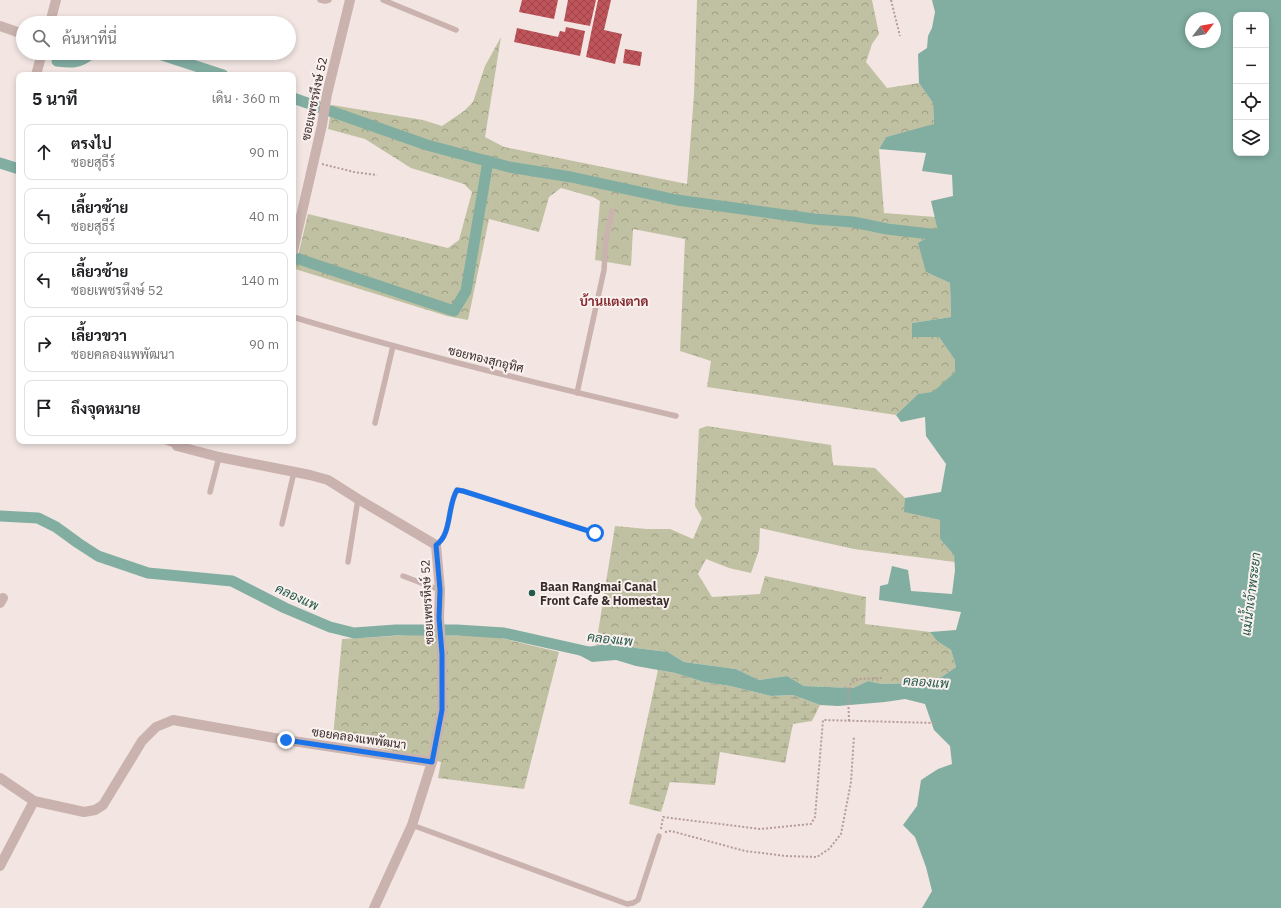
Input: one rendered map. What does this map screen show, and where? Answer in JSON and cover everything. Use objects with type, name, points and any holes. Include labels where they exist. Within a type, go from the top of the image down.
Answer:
[{"type":"street","points":[[52,16],[56,0]]},
{"type":"street","name":"ซอยเพชรหึงษ์ 52","points":[[296,238],[350,0]]},
{"type":"street","points":[[0,26],[16,32]]},
{"type":"street","points":[[37,72],[40,60]]},
{"type":"street","name":"ซอยเพชรหึงษ์ 52","points":[[181,444],[219,458],[328,480],[436,545],[440,590],[439,618],[442,654],[442,710],[432,762],[412,825],[374,908]]},
{"type":"street","name":"ซอยคลองแพพัฒนา","points":[[0,778],[34,801],[84,812],[95,810],[103,805],[142,741],[156,727],[173,720],[286,740],[432,762]]},
{"type":"street","points":[[0,866],[34,801]]},
{"type":"lane","points":[[320,0],[329,0]]},
{"type":"lane","points":[[383,0],[456,30]]},
{"type":"lane","points":[[577,393],[604,270],[606,238],[612,211]]},
{"type":"lane","name":"ซอยทองสุกอุทิศ","points":[[296,318],[478,369],[676,416]]},
{"type":"lane","points":[[375,423],[393,346]]},
{"type":"lane","points":[[210,492],[219,458]]},
{"type":"lane","points":[[282,524],[294,472]]},
{"type":"lane","points":[[436,545],[443,540],[457,490],[595,533]]},
{"type":"lane","points":[[348,562],[358,499]]},
{"type":"lane","points":[[403,576],[440,590]]},
{"type":"lane","points":[[412,825],[628,904],[633,904],[638,900],[659,836]]},
{"type":"path","points":[[891,0],[900,36]]},
{"type":"path","points":[[313,162],[354,172],[377,175]]},
{"type":"path","points":[[849,721],[848,694],[851,683],[859,679],[882,678]]},
{"type":"path","points":[[659,836],[663,817],[760,829],[810,824],[815,817],[823,720],[935,723]]},
{"type":"path","points":[[659,836],[665,832],[671,831],[745,851],[786,856],[818,857],[829,849],[841,834],[851,782],[854,736]]},
{"type":"green space","points":[[697,0],[872,0],[879,34],[872,44],[866,62],[887,88],[919,83],[933,103],[934,125],[886,137],[879,149],[884,213],[935,217],[938,232],[926,272],[950,283],[951,317],[912,323],[912,337],[939,337],[955,360],[955,372],[933,393],[918,394],[896,415],[707,387],[711,361],[680,351],[685,239],[633,229],[631,266],[595,260],[600,201],[593,197],[561,188],[549,197],[539,232],[489,219],[468,320],[447,316],[296,269],[308,214],[448,248],[459,240],[472,192],[464,184],[411,168],[365,139],[328,129],[332,105],[423,120],[442,126],[464,111],[473,102],[485,66],[501,37],[485,137],[504,147],[687,184],[694,95]]},
{"type":"green space","points":[[707,426],[831,445],[833,465],[875,468],[905,498],[905,512],[940,520],[940,539],[954,555],[955,562],[854,549],[760,528],[759,550],[751,573],[729,568],[706,559],[698,574],[712,597],[760,594],[765,576],[866,597],[865,624],[930,632],[937,641],[951,650],[956,667],[940,678],[911,683],[882,684],[868,681],[853,688],[804,686],[787,676],[759,680],[736,669],[684,662],[668,652],[636,648],[618,642],[596,645],[615,526],[647,529],[670,529],[693,539],[702,518],[695,506],[699,429]]},
{"type":"green space","points":[[412,635],[492,636],[559,652],[524,789],[438,778],[441,762],[333,737],[342,639]]},
{"type":"green space","points":[[658,670],[675,673],[704,682],[730,686],[771,696],[793,695],[820,705],[812,721],[793,724],[785,763],[720,752],[715,785],[670,782],[661,812],[629,804]]},
{"type":"water","name":"แม่น้ำเจ้าพระยา","points":[[932,0],[1281,0],[1281,908],[922,908],[932,891],[926,867],[915,837],[903,825],[917,806],[921,780],[938,769],[952,764],[950,746],[934,730],[925,704],[905,699],[838,706],[820,705],[793,695],[771,696],[730,686],[704,682],[675,673],[636,666],[616,660],[592,662],[579,655],[575,649],[618,642],[636,648],[668,652],[684,662],[736,669],[759,680],[787,676],[804,686],[853,688],[868,681],[882,684],[911,683],[940,678],[956,667],[951,650],[937,641],[930,632],[956,630],[961,612],[879,600],[880,586],[888,584],[892,566],[908,570],[911,591],[952,594],[955,570],[954,555],[940,539],[940,520],[904,512],[905,498],[941,492],[946,464],[926,436],[925,417],[901,422],[896,415],[918,394],[933,392],[955,372],[955,360],[939,337],[912,337],[912,323],[951,317],[950,283],[926,272],[918,243],[938,232],[931,201],[953,196],[952,175],[922,171],[926,153],[879,149],[886,137],[934,124],[933,103],[919,83],[918,54],[927,48],[928,36],[932,28],[935,12]]},
{"type":"building","points":[[522,0],[558,0],[554,19],[519,12]]},
{"type":"building","points":[[568,0],[596,0],[590,26],[564,21]]},
{"type":"building","points":[[598,0],[611,0],[604,30],[622,34],[615,64],[586,57]]},
{"type":"building","points":[[566,27],[585,31],[580,56],[514,42],[517,28],[558,37],[560,31],[565,32]]},
{"type":"building","points":[[625,49],[642,52],[640,66],[623,63]]},
{"type":"waterway","points":[[57,61],[76,62],[80,60]]},
{"type":"waterway","points":[[177,60],[214,72]]},
{"type":"waterway","points":[[296,99],[427,145],[509,167],[571,177],[677,200],[814,219],[853,222],[887,229],[948,236]]},
{"type":"waterway","points":[[296,258],[454,311],[466,291],[488,161]]},
{"type":"waterway","points":[[0,163],[16,168]]},
{"type":"waterway","name":"คลองแพ","points":[[0,516],[38,518],[56,527],[98,556],[148,573],[232,581],[285,608],[330,627],[354,633],[396,630],[457,630],[504,633],[589,652]]},
{"type":"place","name":"Baan Rangmai Canal Front Cafe & Homestay","points":[[532,593]]},
{"type":"district","name":"บ้านแตงตาด","points":[[614,301]]},
{"type":"route","points":[[286,740],[432,762],[442,710],[442,654],[439,618],[440,590],[436,545],[443,540],[457,490],[595,533]]}]
